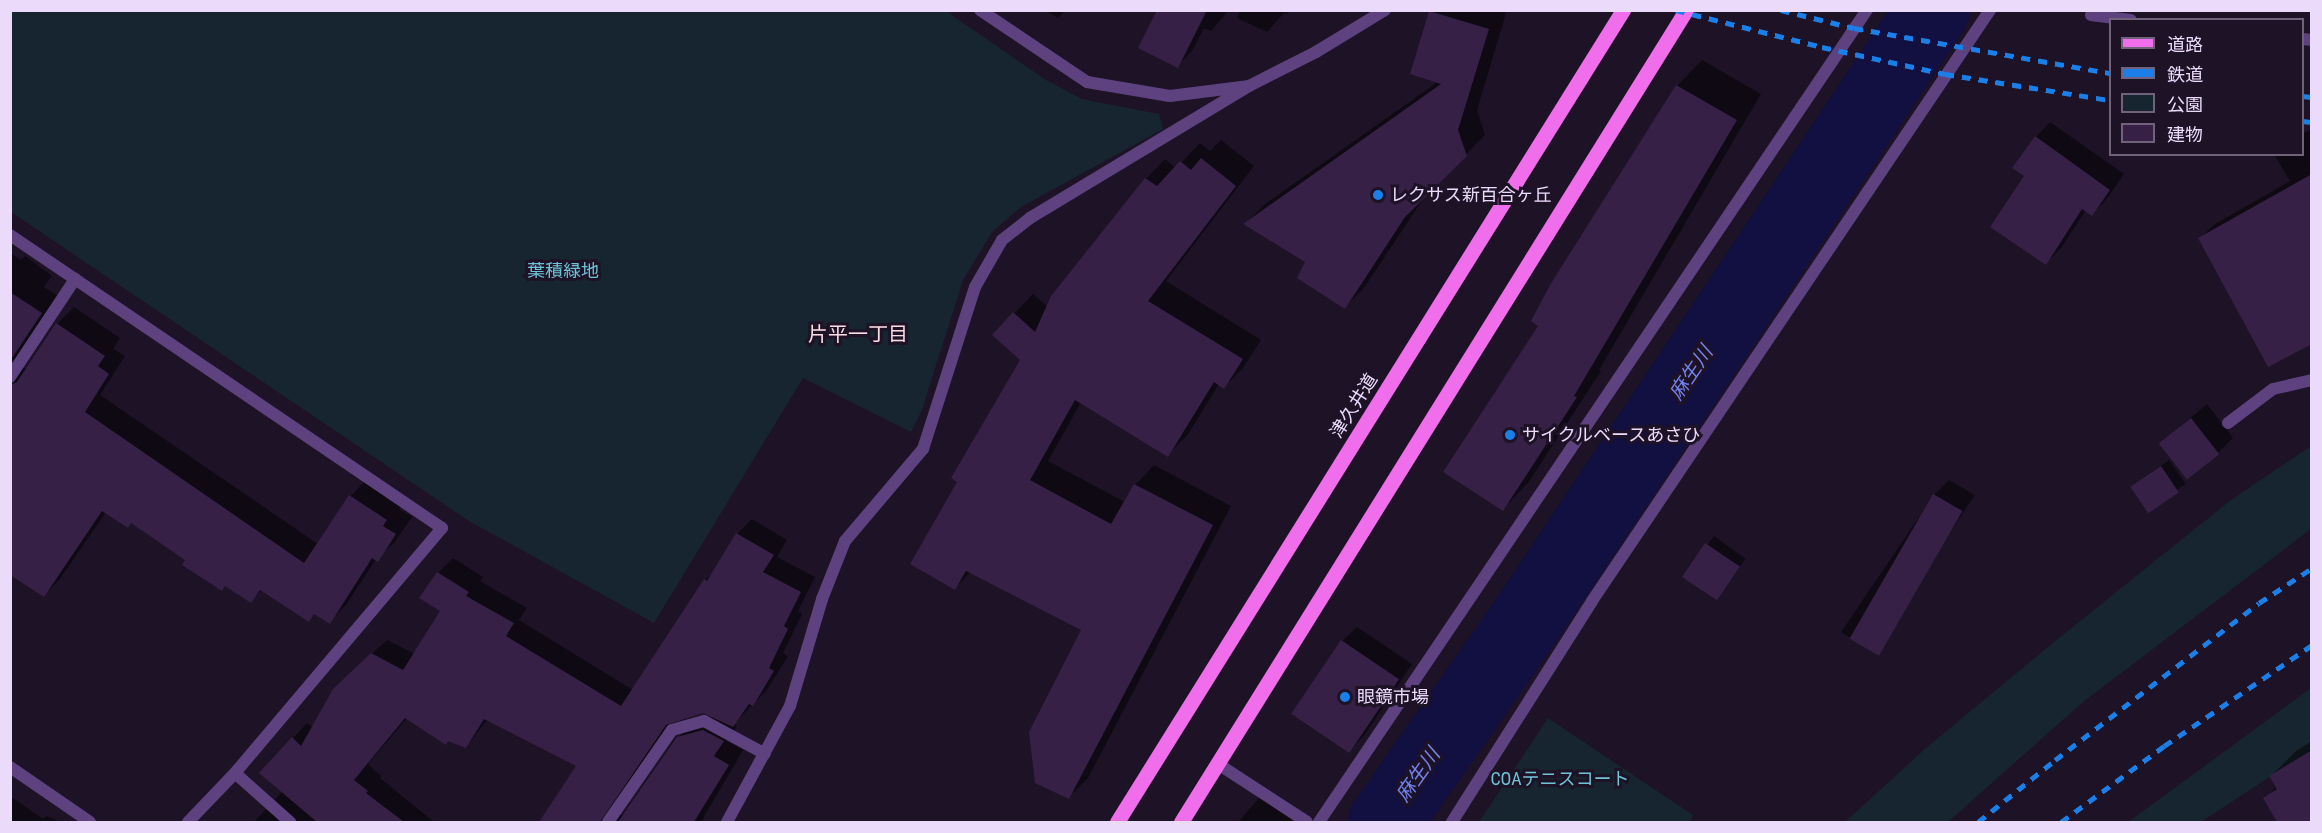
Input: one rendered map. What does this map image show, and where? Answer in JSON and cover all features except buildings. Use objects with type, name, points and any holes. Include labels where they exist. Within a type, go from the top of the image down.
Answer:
[{"type":"main road","name":"津久井道","points":[[1117,822],[1623,10]]},
{"type":"main road","points":[[1181,822],[1686,10]]},
{"type":"street","points":[[980,10],[1087,82],[1170,96],[1249,86]]},
{"type":"street","points":[[728,822],[789,706],[834,565],[845,542],[923,449],[975,287],[1002,240],[1030,218],[1249,86],[1316,51],[1385,10]]},
{"type":"street","points":[[1319,822],[1867,10]]},
{"type":"street","points":[[1452,822],[1598,591],[1990,10]]},
{"type":"street","points":[[2091,15],[2115,18]]},
{"type":"street","points":[[10,235],[442,528],[236,773],[188,822]]},
{"type":"street","points":[[10,376],[75,279]]},
{"type":"street","points":[[2228,423],[2273,389],[2312,380]]},
{"type":"street","points":[[609,822],[672,730],[704,721],[765,754]]},
{"type":"street","points":[[1218,764],[1307,822]]},
{"type":"street","points":[[10,767],[90,822]]},
{"type":"street","points":[[236,773],[290,822]]},
{"type":"green space","name":"葉積緑地","points":[[11,10],[946,11],[1046,80],[1082,99],[1159,114],[1163,129],[1021,207],[992,232],[963,280],[922,410],[911,432],[803,378],[654,623],[469,521],[11,212]]},
{"type":"green space","points":[[2311,446],[2311,529],[2083,702],[1948,822],[1845,822],[1926,748],[2054,642],[2231,500]]},
{"type":"green space","points":[[2311,688],[2311,750],[2201,822],[2128,822]]},
{"type":"green space","name":"COAテニスコート","points":[[1548,718],[1693,815],[1690,822],[1479,822]]},
{"type":"waterway","name":"麻生川","points":[[1385,822],[1529,616],[1933,10]]},
{"type":"railway","points":[[1676,10],[1822,47],[1945,74],[2109,100]]},
{"type":"railway","points":[[1781,10],[1854,28],[2109,73]]},
{"type":"railway","points":[[2304,96],[2312,97]]},
{"type":"railway","points":[[2304,121],[2312,122]]},
{"type":"railway","points":[[1978,822],[2259,603],[2312,568]]},
{"type":"railway","points":[[2061,822],[2164,746],[2312,645]]},
{"type":"place","name":"レクサス新百合ヶ丘","points":[[1378,195]]},
{"type":"place","name":"サイクルベースあさひ","points":[[1510,435]]},
{"type":"place","name":"眼鏡市場","points":[[1345,697]]},
{"type":"district","name":"片平一丁目","points":[[858,334]]}]
